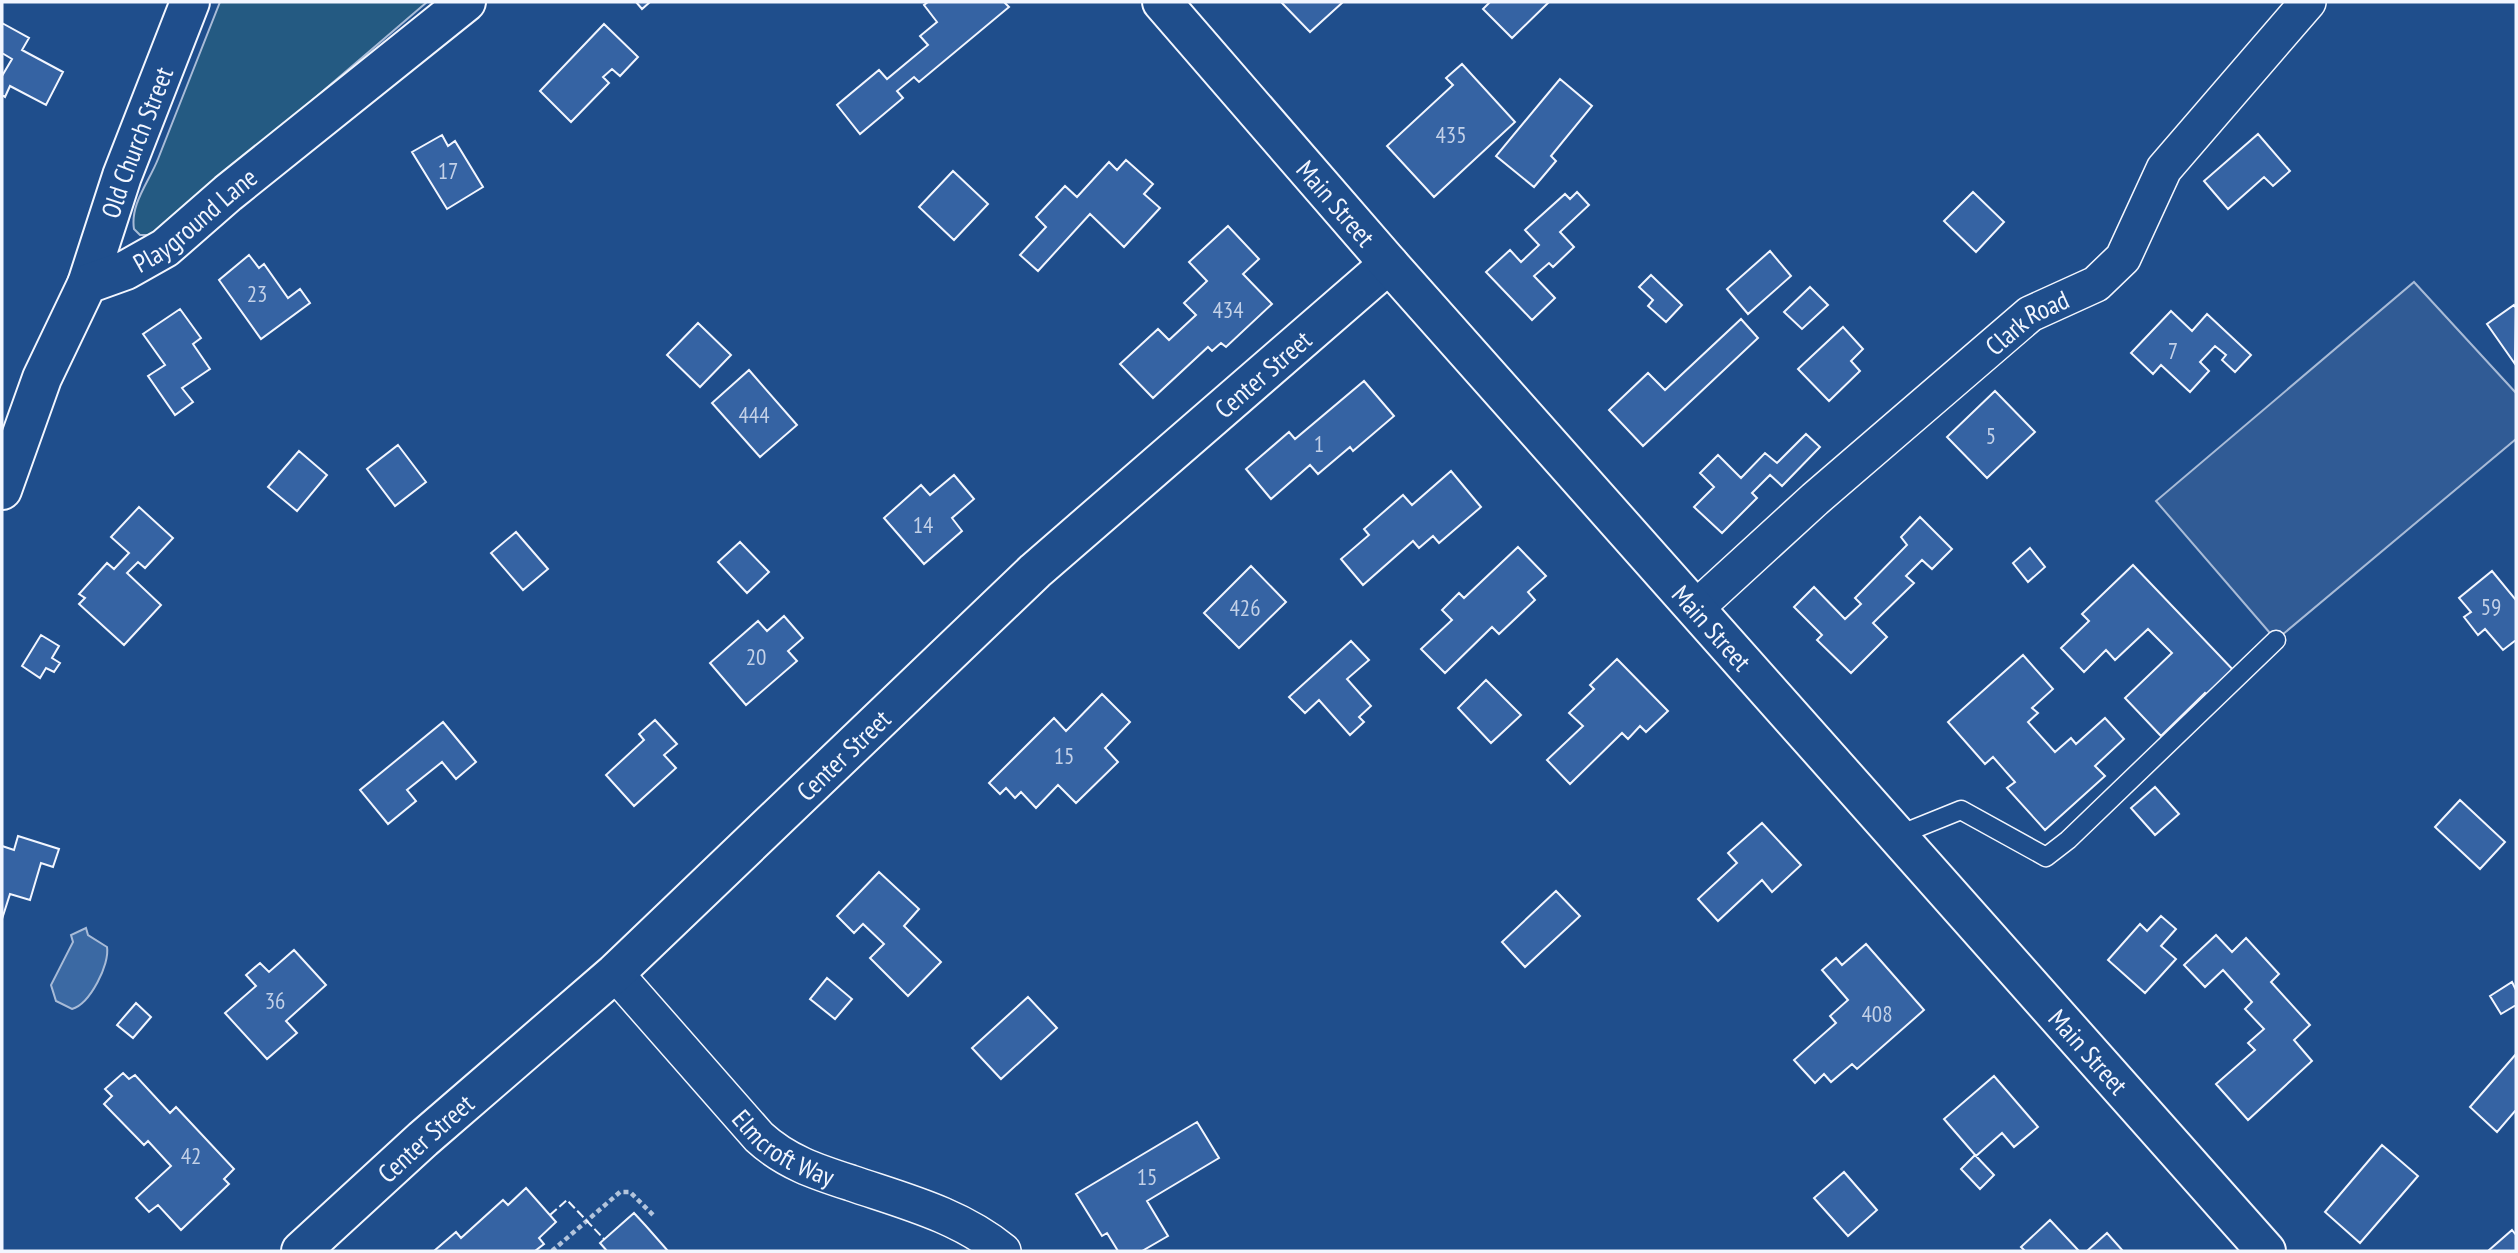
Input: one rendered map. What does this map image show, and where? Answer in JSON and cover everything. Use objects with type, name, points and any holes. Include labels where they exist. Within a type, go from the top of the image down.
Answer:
[{"type":"street","name":"Old Church Street","points":[[86,284],[122,176],[190,2]]},
{"type":"street","name":"Playground Lane","points":[[86,284],[125,270],[165,248],[228,193],[467,2]]},
{"type":"street","name":"Main Street","points":[[1162,2],[1389,264],[2266,1251]]},
{"type":"street","name":"Clark Road","points":[[1696,608],[1815,499],[2030,314],[2096,284],[2123,258],[2164,169],[2308,2]]},
{"type":"street","name":"Center Street","points":[[301,1251],[423,1139],[615,973],[1035,571],[1389,264]]},
{"type":"street","points":[[2,490],[42,378],[86,284]]},
{"type":"street","name":"Elmcroft Way","points":[[615,973],[759,1137],[780,1156],[807,1168],[942,1214],[973,1229],[1003,1251]]},
{"type":"lane","points":[[1899,835],[1961,810],[2046,857],[2276,640]]},
{"type":"path","points":[[552,1251],[620,1192],[630,1192],[655,1217]]},
{"type":"shaded area","points":[[220,2],[427,2],[163,228],[151,235],[140,235],[134,229],[137,202],[158,159]]},
{"type":"shaded area","points":[[2414,282],[2516,393],[2516,439],[2276,640],[2156,501]]},
{"type":"shaded area","points":[[86,928],[88,935],[107,947],[107,954],[102,973],[92,992],[79,1006],[72,1009],[56,1001],[51,985],[73,942],[71,935]]},
{"type":"building","points":[[636,2],[650,2],[642,9]]},
{"type":"building","points":[[928,2],[1004,2],[1009,7],[919,82],[914,77],[897,91],[903,98],[860,134],[837,105],[879,70],[887,79],[928,45],[920,36],[937,22],[924,5]]},
{"type":"building","points":[[1281,2],[1343,2],[1310,32]]},
{"type":"building","points":[[1490,2],[1549,2],[1512,38],[1483,9]]},
{"type":"building","points":[[2,23],[29,38],[22,50],[63,72],[46,105],[10,86],[5,97],[2,95],[2,76],[12,59],[2,53]]},
{"type":"building","points":[[604,24],[638,57],[620,76],[612,69],[603,77],[609,83],[571,122],[540,91]]},
{"type":"building","points":[[1462,64],[1515,122],[1434,197],[1387,146],[1453,85],[1446,78]]},
{"type":"building","points":[[1560,79],[1592,106],[1551,156],[1556,161],[1534,187],[1496,156]]},
{"type":"building","points":[[2258,134],[2290,171],[2273,186],[2264,177],[2228,209],[2204,181]]},
{"type":"building","points":[[442,135],[448,146],[455,141],[483,187],[447,209],[412,152]]},
{"type":"building","points":[[1126,160],[1153,184],[1144,194],[1160,208],[1124,247],[1090,214],[1038,271],[1020,255],[1046,227],[1036,217],[1065,186],[1077,197],[1109,162],[1117,170]]},
{"type":"building","points":[[953,171],[988,204],[954,240],[919,207]]},
{"type":"building","points":[[1577,192],[1589,205],[1560,232],[1574,247],[1553,267],[1549,263],[1534,276],[1555,298],[1532,320],[1486,272],[1510,250],[1521,262],[1539,245],[1525,230],[1565,194],[1570,199]]},
{"type":"building","points":[[1973,192],[2004,222],[1976,252],[1944,221]]},
{"type":"building","points":[[1228,226],[1259,259],[1243,274],[1272,304],[1226,347],[1221,343],[1212,351],[1208,347],[1153,398],[1120,364],[1158,329],[1169,340],[1196,315],[1184,303],[1207,281],[1189,262]]},
{"type":"building","points":[[1770,251],[1791,276],[1748,314],[1727,289]]},
{"type":"building","points":[[249,255],[259,268],[264,264],[288,298],[300,289],[310,303],[261,339],[219,280]]},
{"type":"building","points":[[1651,275],[1682,305],[1666,322],[1648,306],[1653,300],[1639,287]]},
{"type":"building","points":[[1810,287],[1828,305],[1802,329],[1784,312]]},
{"type":"building","points":[[2514,305],[2516,308],[2515,364],[2487,324]]},
{"type":"building","points":[[180,309],[201,338],[193,344],[210,369],[182,388],[193,402],[175,415],[148,376],[165,365],[143,334]]},
{"type":"building","points":[[2171,311],[2192,331],[2207,314],[2251,355],[2235,372],[2222,360],[2226,355],[2215,346],[2200,362],[2209,371],[2190,392],[2161,365],[2153,374],[2131,353]]},
{"type":"building","points":[[1741,319],[1758,338],[1643,446],[1609,410],[1648,373],[1665,390]]},
{"type":"building","points":[[698,323],[731,355],[700,387],[667,355]]},
{"type":"building","points":[[1843,327],[1863,349],[1851,361],[1860,371],[1829,401],[1798,369]]},
{"type":"building","points":[[749,370],[797,425],[760,457],[712,403]]},
{"type":"building","points":[[1364,381],[1394,416],[1353,451],[1350,447],[1318,474],[1310,465],[1271,499],[1246,469],[1289,432],[1295,439]]},
{"type":"building","points":[[1995,391],[2035,432],[1987,478],[1947,437]]},
{"type":"building","points":[[1806,434],[1820,447],[1782,486],[1770,475],[1752,493],[1757,498],[1722,533],[1694,507],[1714,487],[1700,473],[1718,455],[1741,478],[1765,453],[1777,463]]},
{"type":"building","points":[[398,445],[426,482],[395,506],[367,469]]},
{"type":"building","points":[[299,451],[327,475],[297,511],[268,487]]},
{"type":"building","points":[[1451,471],[1481,507],[1439,543],[1433,536],[1419,548],[1413,541],[1363,585],[1341,559],[1369,535],[1364,529],[1403,495],[1412,505]]},
{"type":"building","points":[[954,475],[974,499],[952,518],[962,531],[924,564],[884,518],[921,485],[930,495]]},
{"type":"building","points":[[139,507],[173,538],[145,568],[138,562],[127,573],[161,605],[124,645],[79,604],[85,598],[79,594],[107,563],[114,569],[129,553],[111,537]]},
{"type":"building","points":[[1920,517],[1952,549],[1932,569],[1922,560],[1906,576],[1914,583],[1873,623],[1887,637],[1851,673],[1817,640],[1822,635],[1794,607],[1814,587],[1845,619],[1861,604],[1855,598],[1907,545],[1901,537]]},
{"type":"building","points":[[516,532],[548,569],[523,590],[491,553]]},
{"type":"building","points":[[740,542],[769,572],[747,593],[718,562]]},
{"type":"building","points":[[1518,547],[1546,576],[1528,592],[1535,600],[1499,634],[1492,627],[1445,673],[1421,649],[1452,620],[1442,610],[1459,593],[1464,598]]},
{"type":"building","points":[[2030,548],[2045,567],[2028,582],[2013,563]]},
{"type":"building","points":[[2133,565],[2238,675],[2212,700],[2205,693],[2161,736],[2125,698],[2172,653],[2148,629],[2115,660],[2106,650],[2084,672],[2061,648],[2089,621],[2082,614]]},
{"type":"building","points":[[1251,566],[1286,602],[1239,648],[1204,613]]},
{"type":"building","points":[[2492,571],[2516,600],[2516,640],[2503,650],[2485,629],[2478,635],[2464,617],[2471,612],[2459,598]]},
{"type":"building","points":[[784,616],[803,638],[788,651],[797,661],[746,705],[710,663],[758,621],[767,631]]},
{"type":"building","points":[[41,635],[59,646],[52,658],[60,663],[54,672],[46,668],[40,678],[22,666]]},
{"type":"building","points":[[1351,641],[1369,660],[1347,679],[1371,706],[1359,717],[1364,722],[1350,735],[1319,700],[1305,713],[1289,697]]},
{"type":"building","points":[[2023,655],[2053,689],[2032,708],[2038,713],[2028,722],[2055,752],[2071,738],[2076,744],[2105,718],[2124,739],[2095,766],[2105,776],[2045,830],[2007,788],[2015,782],[1993,757],[1985,764],[1948,722]]},
{"type":"building","points":[[1617,659],[1668,711],[1646,732],[1640,726],[1628,739],[1622,733],[1570,784],[1547,760],[1583,726],[1569,713],[1594,689],[1590,685]]},
{"type":"building","points":[[1486,680],[1521,715],[1491,743],[1458,708]]},
{"type":"building","points":[[1102,694],[1130,722],[1105,748],[1118,762],[1076,803],[1058,785],[1036,808],[1021,792],[1015,798],[1006,788],[1000,794],[989,783],[1054,718],[1066,731]]},
{"type":"building","points":[[655,720],[677,744],[664,755],[676,768],[634,806],[606,775],[644,740],[639,734]]},
{"type":"building","points":[[443,722],[476,762],[456,779],[442,762],[407,790],[416,801],[388,824],[360,790]]},
{"type":"building","points":[[2155,787],[2179,814],[2155,835],[2131,808]]},
{"type":"building","points":[[2460,800],[2505,842],[2480,869],[2435,827]]},
{"type":"building","points":[[1762,823],[1801,865],[1772,892],[1762,880],[1718,921],[1698,899],[1737,863],[1728,853]]},
{"type":"building","points":[[18,836],[59,849],[53,867],[41,863],[30,900],[10,894],[2,919],[2,846],[14,850]]},
{"type":"building","points":[[879,872],[919,909],[904,926],[941,962],[908,996],[870,958],[884,944],[863,924],[854,933],[837,916]]},
{"type":"building","points":[[1556,891],[1580,916],[1525,967],[1502,942]]},
{"type":"building","points":[[2161,916],[2176,929],[2161,946],[2176,959],[2145,993],[2108,960],[2140,924],[2147,931]]},
{"type":"building","points":[[2216,935],[2232,952],[2246,938],[2279,974],[2271,982],[2310,1025],[2294,1040],[2312,1061],[2248,1120],[2216,1084],[2255,1050],[2248,1043],[2264,1029],[2245,1009],[2252,1002],[2223,970],[2205,987],[2184,965]]},
{"type":"building","points":[[1866,944],[1924,1010],[1857,1069],[1852,1064],[1831,1082],[1824,1074],[1815,1083],[1794,1060],[1836,1023],[1830,1016],[1848,1000],[1822,970],[1836,958],[1842,965]]},
{"type":"building","points":[[294,950],[326,985],[286,1021],[297,1033],[267,1059],[225,1013],[256,986],[246,975],[260,963],[269,972]]},
{"type":"building","points":[[827,978],[852,999],[835,1019],[810,999]]},
{"type":"building","points":[[2512,982],[2516,990],[2516,1005],[2501,1014],[2490,996]]},
{"type":"building","points":[[1028,997],[1057,1028],[1001,1079],[972,1048]]},
{"type":"building","points":[[136,1003],[151,1017],[133,1038],[117,1025]]},
{"type":"building","points":[[2516,1054],[2516,1110],[2497,1132],[2470,1107]]},
{"type":"building","points":[[123,1073],[129,1079],[135,1075],[170,1113],[176,1107],[234,1169],[224,1179],[229,1184],[181,1230],[158,1205],[149,1212],[136,1198],[171,1166],[148,1141],[144,1145],[104,1104],[112,1096],[105,1089]]},
{"type":"building","points":[[1994,1076],[2038,1127],[2014,1147],[2002,1133],[1976,1156],[1944,1119]]},
{"type":"building","points":[[1197,1122],[1219,1158],[1147,1201],[1168,1236],[1142,1251],[1118,1251],[1107,1233],[1102,1236],[1076,1194]]},
{"type":"building","points":[[2382,1145],[2418,1176],[2360,1243],[2325,1212]]},
{"type":"building","points":[[1975,1155],[1994,1175],[1980,1189],[1961,1169]]},
{"type":"building","points":[[1844,1172],[1877,1210],[1848,1236],[1814,1198]]},
{"type":"building","points":[[526,1188],[556,1222],[539,1238],[544,1244],[535,1251],[434,1251],[456,1232],[461,1238],[503,1200],[508,1205]]},
{"type":"building","points":[[634,1213],[668,1251],[607,1251],[600,1243]]},
{"type":"building","points":[[2050,1220],[2079,1251],[2025,1251],[2021,1247]]},
{"type":"building","points":[[2512,1230],[2516,1235],[2516,1251],[2488,1251]]},
{"type":"building","points":[[2107,1233],[2123,1251],[2087,1251]]},
{"type":"fence","points":[[550,1215],[567,1200],[604,1239]]}]
